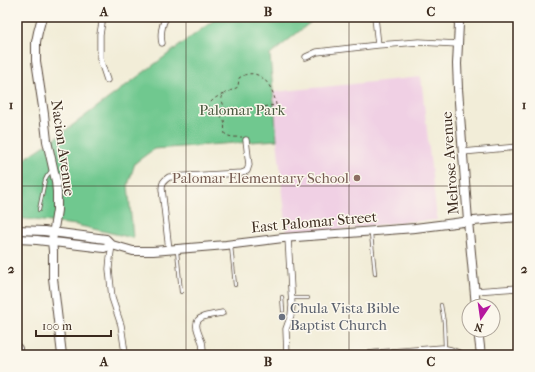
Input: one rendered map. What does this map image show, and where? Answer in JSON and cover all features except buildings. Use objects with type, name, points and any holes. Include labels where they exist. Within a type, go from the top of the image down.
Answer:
[{"type":"highway","points":[[17,349],[18,355]]},
{"type":"street","name":"Nacion Avenue","points":[[42,17],[36,42],[36,61],[47,141],[58,202],[52,242],[53,278],[62,355]]},
{"type":"street","points":[[104,17],[100,34],[100,59],[107,80]]},
{"type":"street","points":[[162,43],[160,37],[166,17]]},
{"type":"street","points":[[375,17],[378,45]]},
{"type":"street","name":"Melrose Avenue","points":[[457,17],[459,24],[457,78],[475,298]]},
{"type":"street","points":[[306,57],[317,52],[378,45],[419,42],[458,44]]},
{"type":"street","points":[[173,249],[162,183],[169,177],[242,173],[247,170],[249,165],[246,138]]},
{"type":"street","points":[[463,152],[518,147]]},
{"type":"street","name":"East Palomar Street","points":[[18,230],[106,240],[112,245],[133,251],[153,251],[518,217]]},
{"type":"street","points":[[287,355],[286,329],[292,306],[288,238]]},
{"type":"street","name":"East Palomar Street","points":[[17,239],[104,248],[112,245]]},
{"type":"street","points":[[112,245],[110,269],[112,298],[121,325],[125,353]]},
{"type":"street","points":[[475,291],[518,288]]},
{"type":"street","points":[[203,355],[202,344],[196,329],[197,321],[202,317],[222,313]]},
{"type":"street","points":[[479,338],[481,355]]},
{"type":"street","points":[[361,355],[376,353],[413,353],[442,348],[464,355]]},
{"type":"street","points":[[510,355],[518,354]]},
{"type":"lane","points":[[39,210],[45,180],[53,169]]},
{"type":"lane","points":[[371,231],[375,274]]},
{"type":"lane","points":[[230,244],[234,285]]},
{"type":"lane","points":[[173,249],[181,292]]},
{"type":"lane","points":[[282,297],[283,311]]},
{"type":"lane","points":[[291,298],[308,298]]},
{"type":"lane","points":[[441,305],[446,349]]},
{"type":"path","points":[[246,138],[234,138],[225,134],[224,120],[218,114],[208,109],[210,102],[238,87],[239,78],[248,73],[252,73],[260,76],[271,88],[275,96],[276,105],[262,106],[261,112]]},
{"type":"path","points":[[224,94],[222,99],[226,110]]},
{"type":"shaded area","name":"Palomar Elementary School","points":[[421,77],[437,220],[403,222],[336,230],[287,232],[277,140],[274,92]]},
{"type":"green space","name":"Palomar Park","points":[[218,17],[317,17],[270,55],[277,140],[154,149],[135,163],[128,185],[133,238],[76,225],[17,218],[17,164],[54,139]]},
{"type":"place","name":"Palomar Elementary School","points":[[357,178]]},
{"type":"place","name":"Chula Vista Bible Baptist Church","points":[[282,317]]}]
